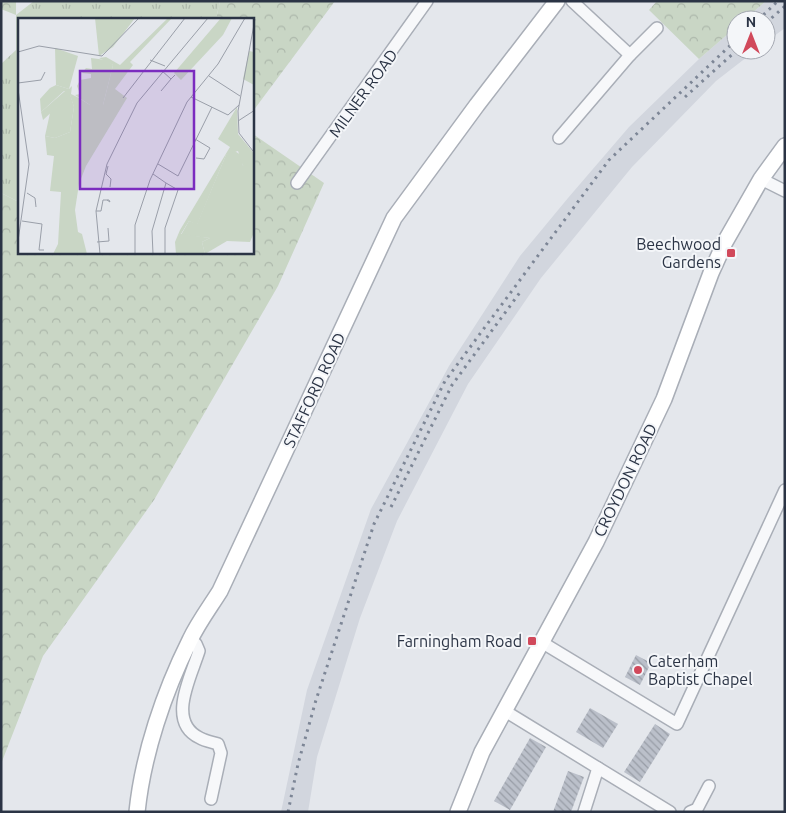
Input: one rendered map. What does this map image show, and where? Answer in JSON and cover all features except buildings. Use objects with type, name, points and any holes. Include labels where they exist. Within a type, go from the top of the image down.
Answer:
[{"type":"street","name":"MILNER ROAD","points":[[297,183],[381,69],[427,1]]},
{"type":"street","name":"STAFFORD ROAD","points":[[137,812],[143,770],[164,704],[190,639],[220,590],[394,218],[476,105],[557,1]]},
{"type":"street","points":[[572,1],[630,55]]},
{"type":"street","points":[[559,138],[630,55],[657,28]]},
{"type":"street","name":"CROYDON ROAD","points":[[458,812],[482,752],[543,643],[596,542],[664,399],[711,273],[725,242],[761,179],[785,146]]},
{"type":"street","points":[[761,179],[785,191]]},
{"type":"street","points":[[543,643],[678,724],[785,490]]},
{"type":"street","points":[[190,639],[196,644],[199,651],[181,708],[185,725],[199,738],[218,744],[221,753],[211,799]]},
{"type":"street","points":[[506,711],[671,811]]},
{"type":"street","points":[[584,812],[598,768]]},
{"type":"street","points":[[690,812],[697,809],[709,786]]},
{"type":"shaded area","points":[[766,1],[785,1],[785,28],[776,35],[776,10],[756,10]]},
{"type":"shaded area","points":[[726,36],[726,60],[743,60],[716,81],[632,167],[541,278],[468,384],[397,521],[360,618],[317,757],[308,812],[281,812],[307,690],[371,509],[449,366],[520,256],[629,127],[699,59]]},
{"type":"green space","points":[[1,1],[16,1],[16,15],[1,9]]},
{"type":"green space","points":[[34,1],[220,1],[216,18],[77,18],[77,15],[16,15]]},
{"type":"green space","points":[[220,1],[335,1],[254,110],[254,18],[216,18]]},
{"type":"green space","points":[[657,1],[766,1],[756,10],[726,10],[726,36],[699,59],[649,10]]},
{"type":"green space","points":[[16,15],[77,15],[77,18],[18,18],[18,50],[16,50]]},
{"type":"green space","points":[[18,50],[18,202],[1,193],[1,64]]},
{"type":"green space","points":[[254,135],[324,183],[278,286],[154,500],[43,656],[1,764],[1,193],[18,202],[18,254],[254,254]]},
{"type":"railway","points":[[769,10],[778,1]]},
{"type":"railway","points":[[776,14],[785,6]]},
{"type":"railway","points":[[288,812],[298,764],[316,700],[374,524],[445,381],[609,160],[726,49]]},
{"type":"railway","points":[[685,97],[726,60]]},
{"type":"railway","points":[[391,507],[452,385],[521,291]]},
{"type":"place","name":"Beechwood Gardens","points":[[731,253]]},
{"type":"place","name":"Farningham Road","points":[[532,641]]},
{"type":"place","name":"Caterham Baptist Chapel","points":[[638,670]]}]
